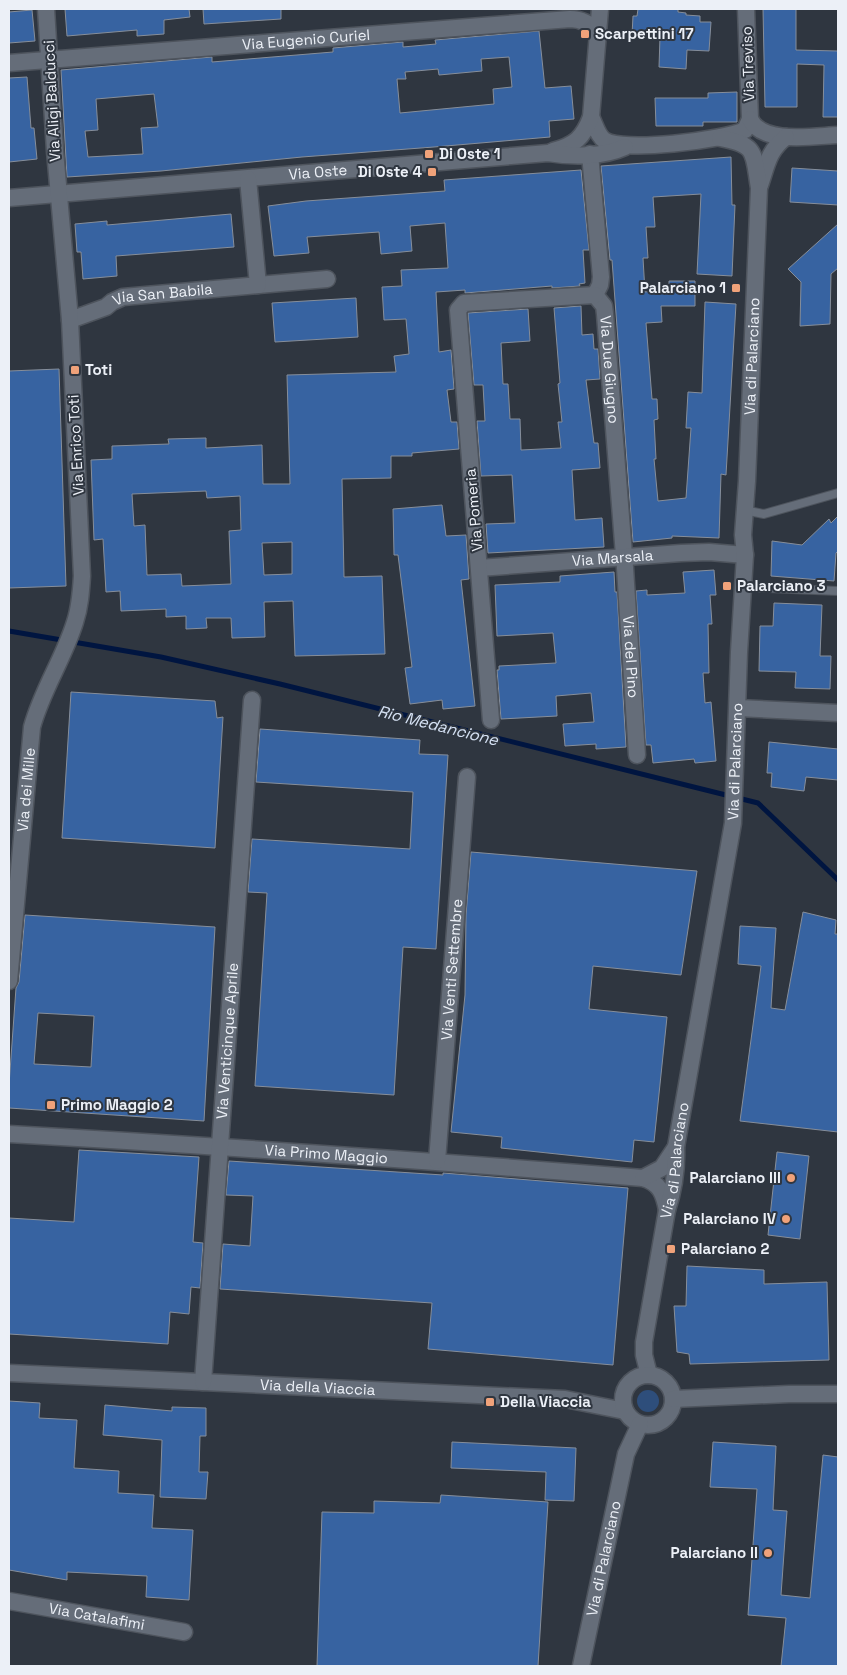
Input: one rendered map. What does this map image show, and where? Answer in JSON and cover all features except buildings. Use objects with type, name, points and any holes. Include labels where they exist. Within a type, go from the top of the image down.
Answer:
[{"type":"street","name":"Via Aligi Balducci","points":[[46,9],[58,194]]},
{"type":"street","points":[[548,153],[577,141],[586,131],[591,117],[600,9]]},
{"type":"street","name":"Via Treviso","points":[[746,9],[750,119]]},
{"type":"street","name":"Via Eugenio Curiel","points":[[9,63],[570,19],[578,19],[588,23],[598,31]]},
{"type":"street","name":"Via Oste","points":[[591,117],[600,136],[604,140],[625,146]]},
{"type":"street","points":[[750,119],[753,126],[763,132],[786,137],[838,135]]},
{"type":"street","name":"Via Oste","points":[[9,198],[548,153],[563,156],[590,154],[616,150],[625,146],[720,138],[744,130],[750,119]]},
{"type":"street","points":[[759,188],[771,152],[776,144],[786,137]]},
{"type":"street","name":"Via Oste","points":[[720,138],[743,143]]},
{"type":"street","name":"Via di Palarciano","points":[[649,1375],[644,1355],[644,1342],[667,1210],[677,1168],[676,1147],[733,823],[745,555],[743,535],[744,510],[759,188],[752,151],[743,143]]},
{"type":"street","name":"Via Due Giugno","points":[[590,154],[601,277],[600,285],[595,295],[604,306],[605,314],[624,558]]},
{"type":"street","points":[[248,179],[258,285]]},
{"type":"street","name":"Via Enrico Toti","points":[[45,689],[74,624],[80,605],[82,576],[70,320],[58,194]]},
{"type":"street","name":"Via San Babila","points":[[70,320],[106,307],[112,302],[123,298],[327,279]]},
{"type":"street","name":"Via Pomeria","points":[[491,720],[458,310],[464,303],[595,295]]},
{"type":"street","name":"Via Marsala","points":[[479,568],[709,552],[745,555]]},
{"type":"street","name":"Via del Pino","points":[[624,558],[637,755]]},
{"type":"street","name":"Via dei Mille","points":[[9,981],[32,727],[45,689]]},
{"type":"street","name":"Via Venticinque Aprile","points":[[203,1382],[252,700]]},
{"type":"street","points":[[738,708],[838,713]]},
{"type":"street","name":"Via Venti Settembre","points":[[437,1161],[467,777]]},
{"type":"street","name":"Via Primo Maggio","points":[[9,1134],[437,1161],[643,1178]]},
{"type":"street","points":[[643,1178],[662,1168],[676,1147]]},
{"type":"street","points":[[643,1178],[650,1180],[658,1186],[664,1194],[667,1210]]},
{"type":"street","name":"Via della Viaccia","points":[[9,1373],[565,1399],[626,1411]]},
{"type":"street","points":[[649,1375],[663,1380],[668,1386],[673,1400],[669,1415],[663,1421],[656,1424],[640,1424],[634,1421],[626,1411],[623,1403],[627,1386],[641,1376],[649,1375]]},
{"type":"street","points":[[673,1400],[788,1394],[838,1394]]},
{"type":"street","name":"Via di Palarciano","points":[[580,1666],[626,1454],[640,1424]]},
{"type":"street","name":"Via Catalafimi","points":[[9,1601],[184,1632]]},
{"type":"lane","points":[[744,510],[764,514],[838,493]]},
{"type":"lane","points":[[743,587],[838,590]]},
{"type":"shaded area","points":[[648,1390],[656,1393],[659,1401],[656,1409],[648,1412],[640,1409],[637,1401],[640,1393]]},
{"type":"waterway","name":"Rio Medancione","points":[[9,631],[161,657],[280,684],[758,803],[838,880]]},
{"type":"place","name":"Scarpettini 17","points":[[585,34]]},
{"type":"place","name":"Di Oste 1","points":[[429,154]]},
{"type":"place","name":"Di Oste 4","points":[[432,172]]},
{"type":"place","name":"Palarciano 1","points":[[736,288]]},
{"type":"place","name":"Toti","points":[[75,370]]},
{"type":"place","name":"Palarciano 3","points":[[727,586]]},
{"type":"place","name":"Primo Maggio 2","points":[[51,1105]]},
{"type":"place","name":"Palarciano III","points":[[791,1178]]},
{"type":"place","name":"Palarciano IV","points":[[786,1219]]},
{"type":"place","name":"Palarciano 2","points":[[671,1249]]},
{"type":"place","name":"Della Viaccia","points":[[490,1402]]},
{"type":"place","name":"Palarciano II","points":[[768,1553]]}]
